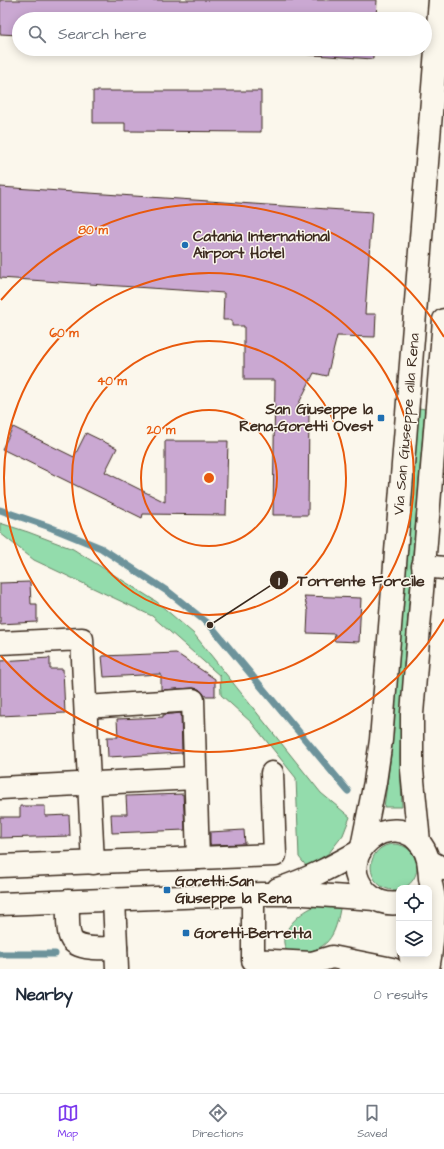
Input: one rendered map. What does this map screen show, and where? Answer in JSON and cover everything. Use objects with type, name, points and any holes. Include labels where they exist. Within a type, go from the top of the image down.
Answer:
[{"type":"main road","name":"Via San Giuseppe alla Rena","points":[[391,905],[364,890],[358,877],[356,863],[361,849],[375,782],[381,740],[440,0]]},
{"type":"main road","points":[[415,308],[444,310]]},
{"type":"main road","name":"Via San Giuseppe alla Rena","points":[[419,842],[413,788],[411,735],[434,567],[438,395],[444,320]]},
{"type":"main road","points":[[408,392],[438,395]]},
{"type":"main road","points":[[0,643],[82,639],[93,862]]},
{"type":"main road","points":[[86,707],[193,700],[198,858]]},
{"type":"main road","points":[[0,866],[275,855],[272,773]]},
{"type":"main road","points":[[0,788],[195,778]]},
{"type":"main road","points":[[257,895],[294,884],[318,874],[361,849],[375,835],[389,831],[399,831],[409,834],[419,842],[426,851],[431,872],[434,899],[428,969]]},
{"type":"main road","points":[[0,904],[114,899],[304,894],[391,905]]},
{"type":"main road","points":[[257,895],[253,960],[312,963],[332,957],[392,969]]},
{"type":"main road","points":[[114,899],[118,969]]},
{"type":"main road","points":[[68,901],[70,937],[77,945],[91,948],[116,948]]},
{"type":"main road","points":[[411,957],[413,969]]},
{"type":"green space","points":[[419,408],[425,409],[404,664],[400,756],[402,807],[384,807],[391,755]]},
{"type":"green space","points":[[0,523],[73,549],[157,602],[194,634],[321,793],[350,817],[343,835],[329,853],[307,867],[299,857],[296,778],[252,723],[221,695],[220,676],[152,616],[34,560],[0,533]]},
{"type":"green space","points":[[394,844],[407,848],[413,854],[417,867],[413,880],[408,885],[396,885],[396,890],[394,890],[381,886],[375,880],[371,867],[375,854],[381,848]]},
{"type":"green space","points":[[323,904],[335,904],[340,909],[338,921],[331,937],[319,948],[312,951],[291,955],[286,949],[284,942],[288,928],[298,916],[312,907]]},
{"type":"building","points":[[0,0],[377,0],[376,12],[12,12],[12,35],[0,34]]},
{"type":"building","points":[[329,56],[373,56],[373,59]]},
{"type":"building","points":[[93,91],[261,91],[261,132],[125,131],[125,123],[93,123]]},
{"type":"building","name":"Catania International Airport Hotel","points":[[0,187],[372,212],[365,314],[376,314],[375,337],[337,336],[327,376],[314,373],[295,411],[309,411],[308,515],[273,515],[275,380],[244,380],[244,326],[232,326],[232,320],[223,320],[224,293],[0,278]]},
{"type":"building","points":[[13,427],[74,457],[86,433],[117,448],[105,472],[165,502],[165,441],[228,441],[226,515],[143,514],[142,518],[2,449]]},
{"type":"building","points":[[30,582],[31,604],[37,604],[37,622],[0,624],[0,583]]},
{"type":"building","points":[[304,596],[361,598],[359,642],[334,641],[335,634],[307,633],[308,611]]},
{"type":"building","points":[[176,653],[215,679],[215,696],[205,696],[199,689],[193,688],[161,690],[161,674],[104,677],[102,656]]},
{"type":"building","points":[[50,658],[50,669],[63,669],[65,713],[0,716],[0,661]]},
{"type":"building","points":[[181,713],[182,753],[108,757],[107,737],[118,737],[117,719],[163,717],[163,715]]},
{"type":"building","points":[[183,794],[185,830],[112,833],[111,814],[127,814],[126,796]]},
{"type":"building","points":[[20,806],[45,806],[45,816],[69,815],[70,836],[0,838],[0,817],[20,817]]},
{"type":"building","points":[[244,830],[245,844],[210,845],[210,832]]},
{"type":"waterway","points":[[0,510],[47,526],[101,548],[170,593],[210,625],[348,791]]},
{"type":"waterway","points":[[0,954],[55,954]]},
{"type":"place","name":"Catania International Airport Hotel","points":[[185,245]]},
{"type":"place","name":"San Giuseppe la Rena-Goretti Ovest","points":[[381,418]]},
{"type":"place","name":"Torrente Forcile","points":[[210,625]]},
{"type":"place","name":"Goretti-San Giuseppe la Rena","points":[[167,890]]},
{"type":"place","name":"Goretti-Berretta","points":[[186,933]]}]
